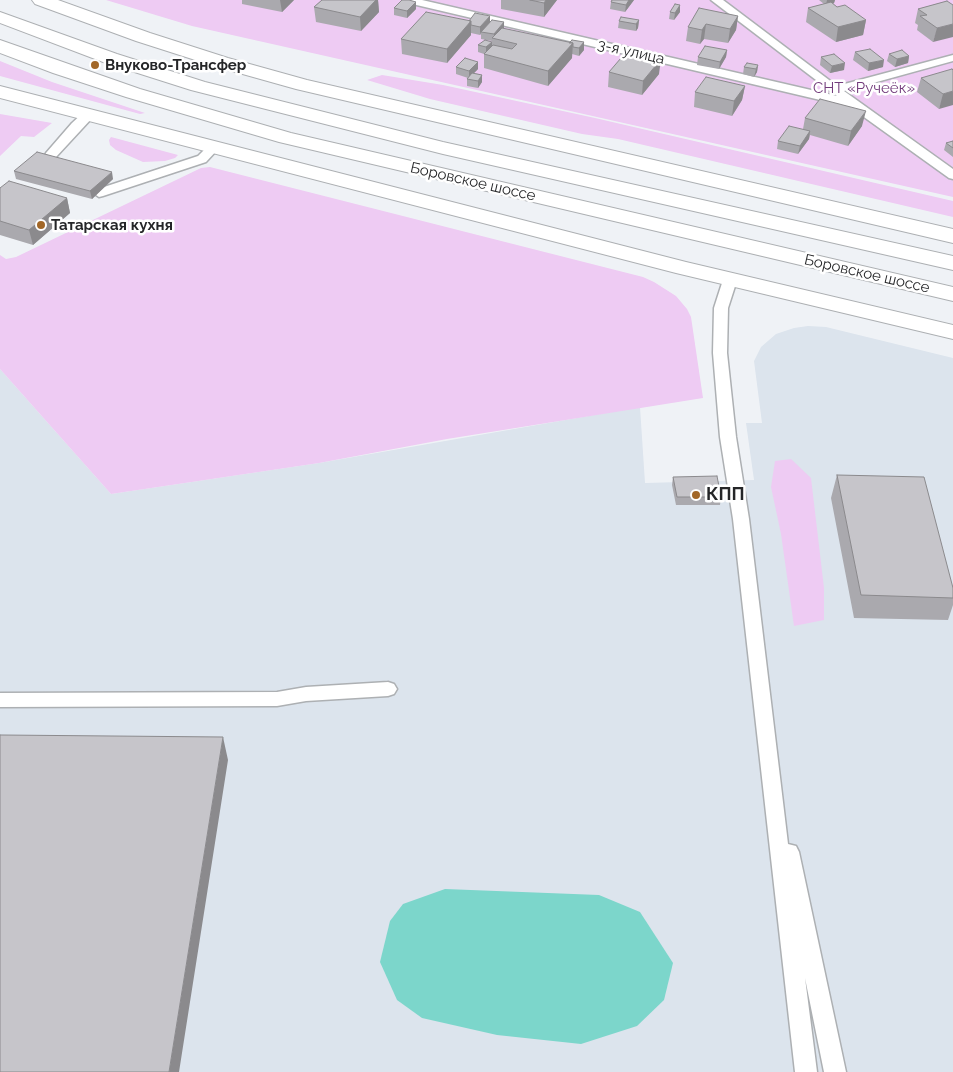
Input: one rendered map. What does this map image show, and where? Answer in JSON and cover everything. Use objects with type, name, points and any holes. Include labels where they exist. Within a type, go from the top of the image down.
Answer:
[{"type":"main road","points":[[41,0],[151,40],[303,85],[953,236]]},
{"type":"main road","name":"Боровское шоссе","points":[[0,17],[110,58],[248,99],[443,148],[953,263]]},
{"type":"main road","name":"Боровское шоссе","points":[[0,46],[120,89],[286,138],[953,294]]},
{"type":"main road","points":[[0,92],[730,280],[953,332]]},
{"type":"lane","name":"3-я улица","points":[[408,0],[854,104]]},
{"type":"lane","points":[[716,0],[854,104],[953,175]]},
{"type":"lane","points":[[836,90],[953,58]]},
{"type":"lane","points":[[48,162],[50,156],[89,114]]},
{"type":"lane","points":[[99,193],[202,159],[213,148]]},
{"type":"lane","points":[[730,280],[721,308],[720,353],[728,437],[741,519],[806,1072]]},
{"type":"lane","points":[[0,700],[277,699],[306,694],[388,689]]},
{"type":"lane","points":[[766,742],[816,990],[835,1072]]},
{"type":"shaded area","points":[[808,326],[826,327],[953,358],[953,1072],[0,1072],[0,369],[111,494],[319,463],[640,407],[645,483],[754,480],[746,423],[762,423],[754,361],[761,347],[776,334]]},
{"type":"shaded area","points":[[445,889],[599,895],[640,912],[673,963],[664,1000],[637,1026],[581,1044],[497,1035],[422,1018],[397,1000],[380,962],[390,921],[403,904]]},
{"type":"green space","name":"СНТ «Ручеёк»","points":[[106,0],[953,0],[953,197],[192,26]]},
{"type":"green space","points":[[0,61],[52,82],[145,113],[140,114],[0,76]]},
{"type":"green space","points":[[382,75],[443,85],[595,118],[953,201],[953,217],[618,139],[582,134],[430,99],[367,80]]},
{"type":"green space","points":[[0,114],[52,123],[34,137],[21,136],[0,156]]},
{"type":"green space","points":[[111,137],[178,155],[165,161],[143,162],[116,150],[110,145],[109,140]]},
{"type":"green space","points":[[210,167],[643,277],[654,282],[676,296],[691,317],[703,398],[447,439],[319,463],[111,494],[0,369],[0,255],[6,259],[16,257],[201,168]]},
{"type":"green space","points":[[791,459],[811,478],[824,588],[824,620],[794,626],[781,534],[771,487],[775,461]]},
{"type":"building","points":[[322,0],[376,0],[360,17],[314,7]]},
{"type":"building","points":[[402,0],[416,2],[407,11],[394,8]]},
{"type":"building","points":[[530,0],[546,0],[544,3]]},
{"type":"building","points":[[612,0],[629,0],[626,5],[611,2]]},
{"type":"building","points":[[947,1],[953,5],[953,24],[937,28],[920,16],[927,15],[918,9]]},
{"type":"building","points":[[831,2],[837,7],[845,5],[866,20],[838,27],[808,8]]},
{"type":"building","points":[[675,4],[680,5],[675,13],[670,12]]},
{"type":"building","points":[[699,8],[738,16],[730,29],[706,24],[702,30],[688,27]]},
{"type":"building","points":[[426,12],[471,21],[447,49],[401,39]]},
{"type":"building","points":[[475,13],[490,16],[480,27],[471,25],[471,21],[469,21]]},
{"type":"building","points":[[621,17],[639,20],[636,24],[619,21]]},
{"type":"building","points":[[492,20],[504,22],[494,34],[481,32]]},
{"type":"building","points":[[502,28],[573,43],[548,71],[484,54],[493,45],[512,49],[517,44],[492,38]]},
{"type":"building","points":[[485,40],[492,42],[486,47],[478,45]]},
{"type":"building","points":[[572,40],[584,42],[579,48],[573,47],[573,43],[569,43]]},
{"type":"building","points":[[705,46],[727,50],[720,62],[698,57]]},
{"type":"building","points":[[870,49],[884,60],[869,63],[855,52]]},
{"type":"building","points":[[902,50],[909,56],[897,59],[889,54]]},
{"type":"building","points":[[627,51],[661,59],[643,81],[609,72]]},
{"type":"building","points":[[834,54],[845,63],[832,66],[821,57]]},
{"type":"building","points":[[465,58],[478,62],[469,71],[456,67]]},
{"type":"building","points":[[747,63],[758,65],[756,69],[744,67]]},
{"type":"building","points":[[952,69],[953,91],[943,94],[921,78]]},
{"type":"building","points":[[472,73],[482,75],[478,81],[467,79]]},
{"type":"building","points":[[706,77],[745,86],[734,101],[695,92]]},
{"type":"building","points":[[820,99],[866,111],[851,131],[805,118]]},
{"type":"building","points":[[789,126],[810,131],[800,146],[778,141]]},
{"type":"building","points":[[953,141],[953,148],[946,143]]},
{"type":"building","points":[[37,152],[112,172],[90,191],[14,171]]},
{"type":"building","points":[[9,181],[67,198],[29,230],[0,221],[0,188]]},
{"type":"building","points":[[837,475],[924,477],[953,588],[953,598],[861,595]]},
{"type":"building","points":[[717,476],[721,497],[677,497],[673,477]]},
{"type":"building","points":[[0,735],[223,737],[169,1072],[0,1072]]},
{"type":"place","name":"Внуково-Трансфер","points":[[95,65]]},
{"type":"place","name":"Татарская кухня","points":[[41,225]]},
{"type":"place","name":"КПП","points":[[696,495]]}]
